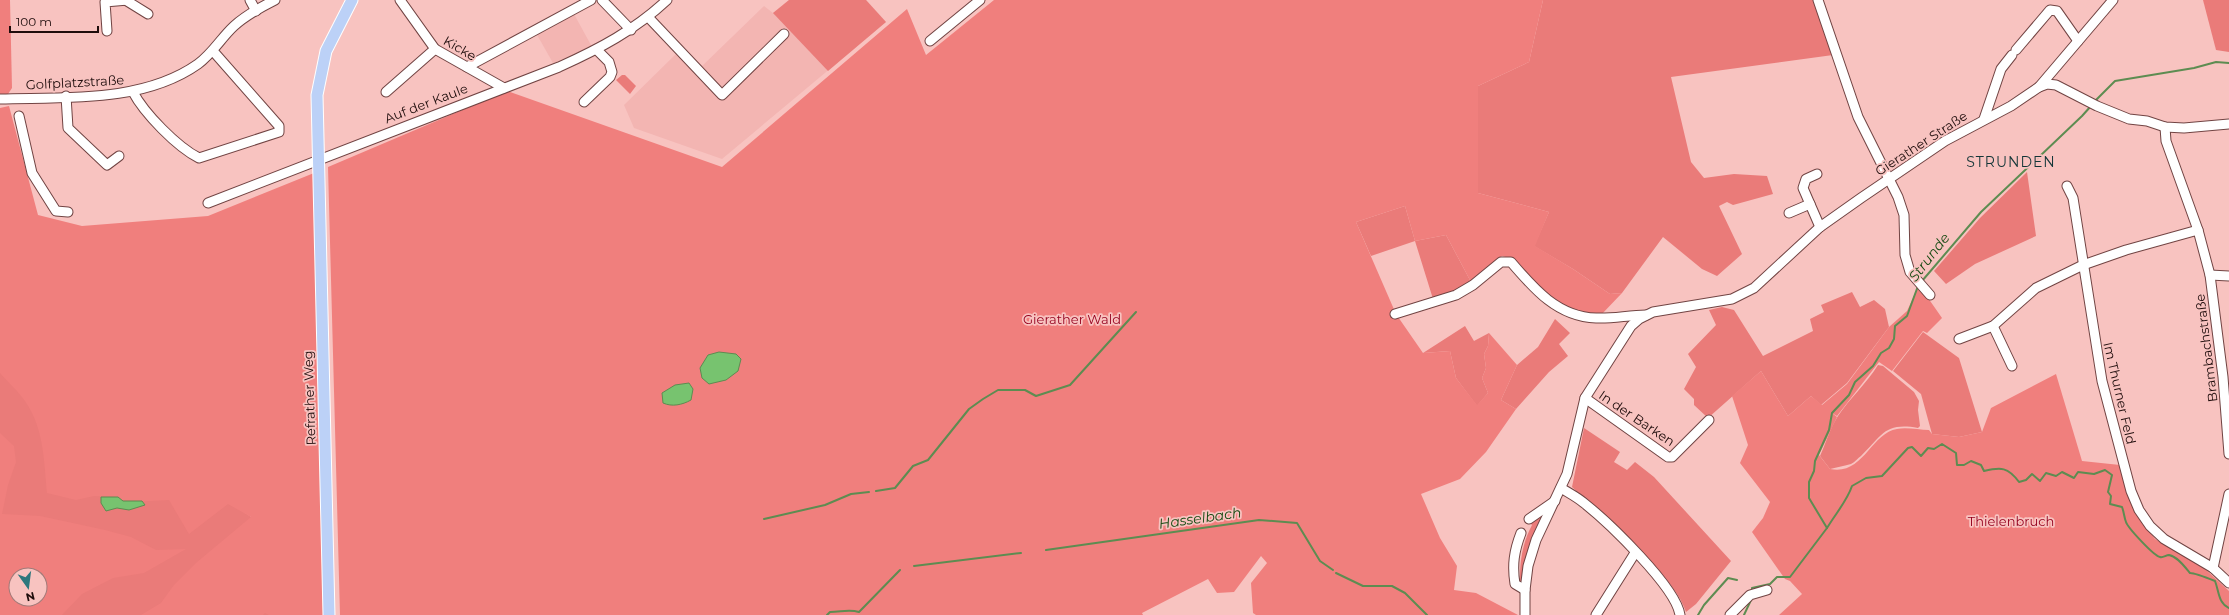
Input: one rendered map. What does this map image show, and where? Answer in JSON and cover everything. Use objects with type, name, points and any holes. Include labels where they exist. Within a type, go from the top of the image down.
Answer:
[{"type":"main road","name":"Refrather Weg","points":[[329,615],[317,179],[317,95],[320,73],[329,43],[351,1]]},
{"type":"street","points":[[107,31],[105,2],[127,0],[148,14]]},
{"type":"street","points":[[250,0],[256,10]]},
{"type":"street","name":"Golfplatzstraße","points":[[0,99],[133,92],[166,81],[187,71],[213,51],[235,25],[256,10],[275,0]]},
{"type":"street","name":"Kicke","points":[[400,0],[434,49],[467,66],[504,88]]},
{"type":"street","points":[[467,66],[591,0]]},
{"type":"street","points":[[602,0],[631,30]]},
{"type":"street","name":"Auf der Kaule","points":[[208,203],[504,88],[597,50],[649,18],[667,0]]},
{"type":"street","points":[[930,41],[980,0]]},
{"type":"street","points":[[1818,0],[1858,117],[1898,197],[1904,214],[1905,255],[1910,272],[1930,295]]},
{"type":"street","name":"Gierather Straße","points":[[1525,615],[1525,590],[1528,566],[1536,540],[1567,474],[1585,398],[1631,326],[1646,314],[1732,299],[1754,288],[1820,227],[1888,179],[1945,141],[1984,118],[2011,106],[2039,87],[2113,0]]},
{"type":"street","points":[[1984,118],[2001,69],[2050,10],[2057,11],[2078,41]]},
{"type":"street","points":[[649,18],[722,95],[784,34]]},
{"type":"street","points":[[386,92],[434,49]]},
{"type":"street","points":[[584,102],[610,77],[612,72],[609,62],[597,50]]},
{"type":"street","points":[[133,92],[139,105],[171,136],[199,158],[279,132],[279,126],[213,51]]},
{"type":"street","points":[[2039,87],[2047,84],[2056,85],[2129,119],[2147,121],[2165,127],[2184,128],[2229,124]]},
{"type":"street","points":[[66,96],[67,124],[71,132],[107,165],[119,156]]},
{"type":"street","points":[[19,116],[32,173],[56,211],[61,213],[68,212]]},
{"type":"street","name":"Brambachstraße","points":[[2165,127],[2166,141],[2198,230],[2210,275],[2223,377],[2229,454]]},
{"type":"street","points":[[1817,174],[1806,179],[1803,188],[1820,227]]},
{"type":"street","name":"Im Thurner Feld","points":[[2067,186],[2073,198],[2102,381],[2131,491],[2139,510],[2150,526],[2164,539],[2213,568],[2229,583]]},
{"type":"street","points":[[1789,213],[1810,204]]},
{"type":"street","points":[[1959,339],[1993,326],[2036,288],[2083,264],[2126,250],[2198,230]]},
{"type":"street","points":[[1395,314],[1456,295],[1473,285],[1501,262],[1506,260],[1511,262],[1542,296],[1576,316],[1598,318],[1646,314]]},
{"type":"street","points":[[2210,275],[2229,276]]},
{"type":"street","points":[[1993,326],[2012,366]]},
{"type":"street","name":"In der Barken","points":[[1585,398],[1668,457],[1672,457],[1709,420]]},
{"type":"street","points":[[1561,488],[1583,502],[1635,552],[1665,584],[1679,605],[1680,615]]},
{"type":"street","points":[[2213,568],[2229,494]]},
{"type":"street","points":[[1529,519],[1556,500]]},
{"type":"street","points":[[1521,533],[1514,553],[1512,568],[1515,584],[1525,590]]},
{"type":"street","points":[[1596,615],[1635,552]]},
{"type":"street","points":[[1730,615],[1752,594],[1767,590]]},
{"type":"shaded area","points":[[789,0],[866,0],[886,22],[722,159],[634,128],[624,105],[676,54],[722,98],[790,32],[787,29],[727,87],[721,88],[700,68],[764,6],[773,13]]},
{"type":"shaded area","points":[[789,0],[866,0],[886,22],[828,71],[773,13]]},
{"type":"shaded area","points":[[1543,0],[1813,0],[1833,55],[1671,77],[1691,162],[1704,178],[1734,174],[1767,176],[1773,194],[1733,205],[1727,202],[1719,206],[1742,254],[1717,276],[1702,269],[1663,237],[1622,293],[1610,294],[1573,269],[1534,246],[1549,212],[1478,193],[1478,86],[1529,62]]},
{"type":"shaded area","points":[[2203,0],[2229,0],[2229,52],[2216,50]]},
{"type":"shaded area","points":[[574,14],[592,47],[553,63],[536,33]]},
{"type":"shaded area","points":[[622,75],[625,75],[636,86],[630,94],[616,80]]},
{"type":"shaded area","points":[[2027,172],[2036,236],[1975,264],[1946,284],[1934,271],[1980,218]]},
{"type":"shaded area","points":[[1405,206],[1415,241],[1371,256],[1356,222]]},
{"type":"shaded area","points":[[1446,235],[1471,282],[1455,291],[1433,299],[1415,241]]},
{"type":"shaded area","points":[[1852,292],[1860,307],[1874,300],[1885,309],[1889,327],[1847,383],[1821,405],[1811,396],[1788,416],[1761,371],[1708,418],[1694,405],[1694,399],[1684,389],[1696,367],[1688,354],[1716,325],[1709,310],[1722,307],[1734,310],[1763,356],[1813,331],[1810,319],[1824,312],[1821,305]]},
{"type":"shaded area","points":[[1555,319],[1570,333],[1559,344],[1568,356],[1549,372],[1516,409],[1501,400],[1517,365],[1538,347]]},
{"type":"shaded area","points":[[1465,326],[1474,341],[1489,333],[1488,346],[1484,354],[1486,368],[1482,378],[1488,393],[1477,406],[1456,378],[1450,351],[1423,353]]},
{"type":"shaded area","points":[[1923,332],[1959,358],[1982,432],[1959,437],[1932,434],[1921,394],[1893,371]]},
{"type":"shaded area","points":[[0,351],[321,563],[322,615],[0,615]]},
{"type":"shaded area","points":[[719,352],[736,354],[741,359],[738,371],[726,380],[709,384],[702,378],[700,368],[708,355]]},
{"type":"shaded area","points":[[1878,365],[1883,366],[1914,392],[1919,401],[1918,410],[1920,426],[1918,428],[1898,427],[1891,429],[1879,437],[1861,456],[1849,465],[1830,469],[1820,456],[1833,425],[1843,409]]},
{"type":"shaded area","points":[[689,383],[693,389],[691,400],[677,405],[663,403],[662,393],[675,385]]},
{"type":"shaded area","points":[[1584,428],[1620,452],[1614,462],[1627,470],[1635,462],[1654,477],[1731,561],[1696,604],[1686,612],[1679,597],[1653,563],[1572,487]]},
{"type":"shaded area","points":[[101,497],[118,497],[123,501],[142,501],[145,505],[129,510],[117,508],[106,511],[101,503]]},
{"type":"shaded area","points":[[1543,513],[1528,550],[1521,584],[1516,580],[1520,578],[1523,551],[1526,538],[1532,525],[1530,523]]},
{"type":"green space","points":[[0,0],[10,0],[12,88],[8,94],[0,94]]},
{"type":"green space","name":"Gierather Wald","points":[[994,0],[1543,0],[1529,62],[1478,86],[1478,193],[1549,212],[1535,246],[1610,294],[1622,293],[1601,315],[1578,314],[1544,293],[1513,259],[1502,256],[1471,282],[1446,235],[1415,241],[1405,206],[1356,222],[1396,314],[1423,353],[1450,351],[1456,378],[1477,405],[1488,393],[1482,378],[1486,368],[1484,354],[1488,346],[1489,333],[1517,365],[1501,400],[1516,409],[1486,452],[1460,479],[1421,494],[1440,538],[1457,566],[1454,590],[1476,593],[1518,615],[1256,615],[1253,613],[1251,583],[1267,563],[1261,556],[1234,592],[1217,593],[1208,579],[1142,613],[1143,615],[340,615],[328,167],[507,91],[722,167],[907,9],[926,55]]},
{"type":"green space","points":[[9,106],[38,215],[82,226],[208,216],[314,173],[323,615],[269,615],[265,613],[263,615],[141,615],[161,603],[174,585],[196,563],[251,517],[228,504],[189,534],[169,500],[131,502],[123,501],[118,497],[94,496],[76,500],[47,493],[44,457],[40,434],[36,422],[25,401],[0,373],[0,108]]},
{"type":"green space","name":"Thielenbruch","points":[[1919,285],[1942,318],[1927,333],[1923,331],[1892,371],[1879,362],[1837,416],[1832,413],[1837,417],[1819,455],[1830,469],[1841,469],[1851,466],[1859,460],[1880,438],[1888,432],[1901,428],[1929,430],[1932,434],[1959,437],[1982,432],[1991,408],[2056,374],[2082,461],[2120,465],[2145,526],[2155,539],[2203,567],[2229,591],[2229,615],[1779,615],[1802,594],[1790,581],[1785,579],[1752,532],[1763,518],[1770,502],[1740,463],[1748,445],[1732,396],[1761,371],[1788,416],[1811,396],[1822,405],[1847,384],[1889,327],[1907,311]]},
{"type":"green space","points":[[0,433],[14,446],[16,462],[8,485],[2,514],[40,516],[105,530],[131,537],[156,550],[186,549],[144,573],[113,578],[82,594],[62,615],[0,615]]},
{"type":"waterway","name":"Strunde","points":[[2095,101],[2115,81],[2194,68],[2216,62],[2229,63]]},
{"type":"waterway","name":"Strunde","points":[[1922,281],[1981,212],[2091,106]]},
{"type":"waterway","name":"Strunde","points":[[1752,592],[1752,588],[1770,584],[1777,577],[1790,577],[1827,528],[1809,498],[1809,482],[1814,471],[1815,461],[1829,430],[1832,413],[1849,395],[1855,382],[1873,366],[1881,353],[1889,348],[1894,339],[1895,326],[1907,316],[1918,286]]},
{"type":"waterway","points":[[876,491],[895,488],[913,466],[928,460],[969,409],[998,390],[1025,390],[1036,396],[1070,385],[1136,312]]},
{"type":"waterway","points":[[1827,528],[1844,502],[1852,486],[1866,478],[1882,476],[1908,448],[1912,447],[1921,456],[1928,448],[1934,449],[1942,444],[1956,453],[1957,465],[1964,465],[1971,461],[1981,465],[1984,471],[2004,469],[2011,473],[2019,482],[2026,480],[2032,474],[2040,481],[2046,473],[2056,476],[2062,472],[2074,478],[2078,472],[2094,474],[2105,470],[2112,475],[2108,492],[2111,496],[2110,504],[2122,507],[2126,522],[2136,535],[2157,555],[2161,557],[2169,555],[2172,556],[2181,562],[2190,573],[2215,581],[2221,600],[2225,606],[2229,608]]},
{"type":"waterway","points":[[764,519],[825,505],[851,494],[869,492]]},
{"type":"waterway","name":"Hasselbach","points":[[1046,550],[1259,520],[1297,523],[1320,561],[1333,570]]},
{"type":"waterway","name":"Hasselbach","points":[[914,566],[1021,553]]},
{"type":"waterway","name":"Hasselbach","points":[[827,615],[830,612],[859,612],[900,570]]},
{"type":"waterway","name":"Hasselbach","points":[[1336,573],[1363,586],[1392,586],[1405,593],[1427,615]]},
{"type":"waterway","name":"Hasselbach","points":[[1698,615],[1704,605],[1728,578],[1737,580]]},
{"type":"waterway","name":"Strunde","points":[[1744,615],[1751,600]]},
{"type":"district","name":"STRUNDEN","points":[[2011,162]]}]
